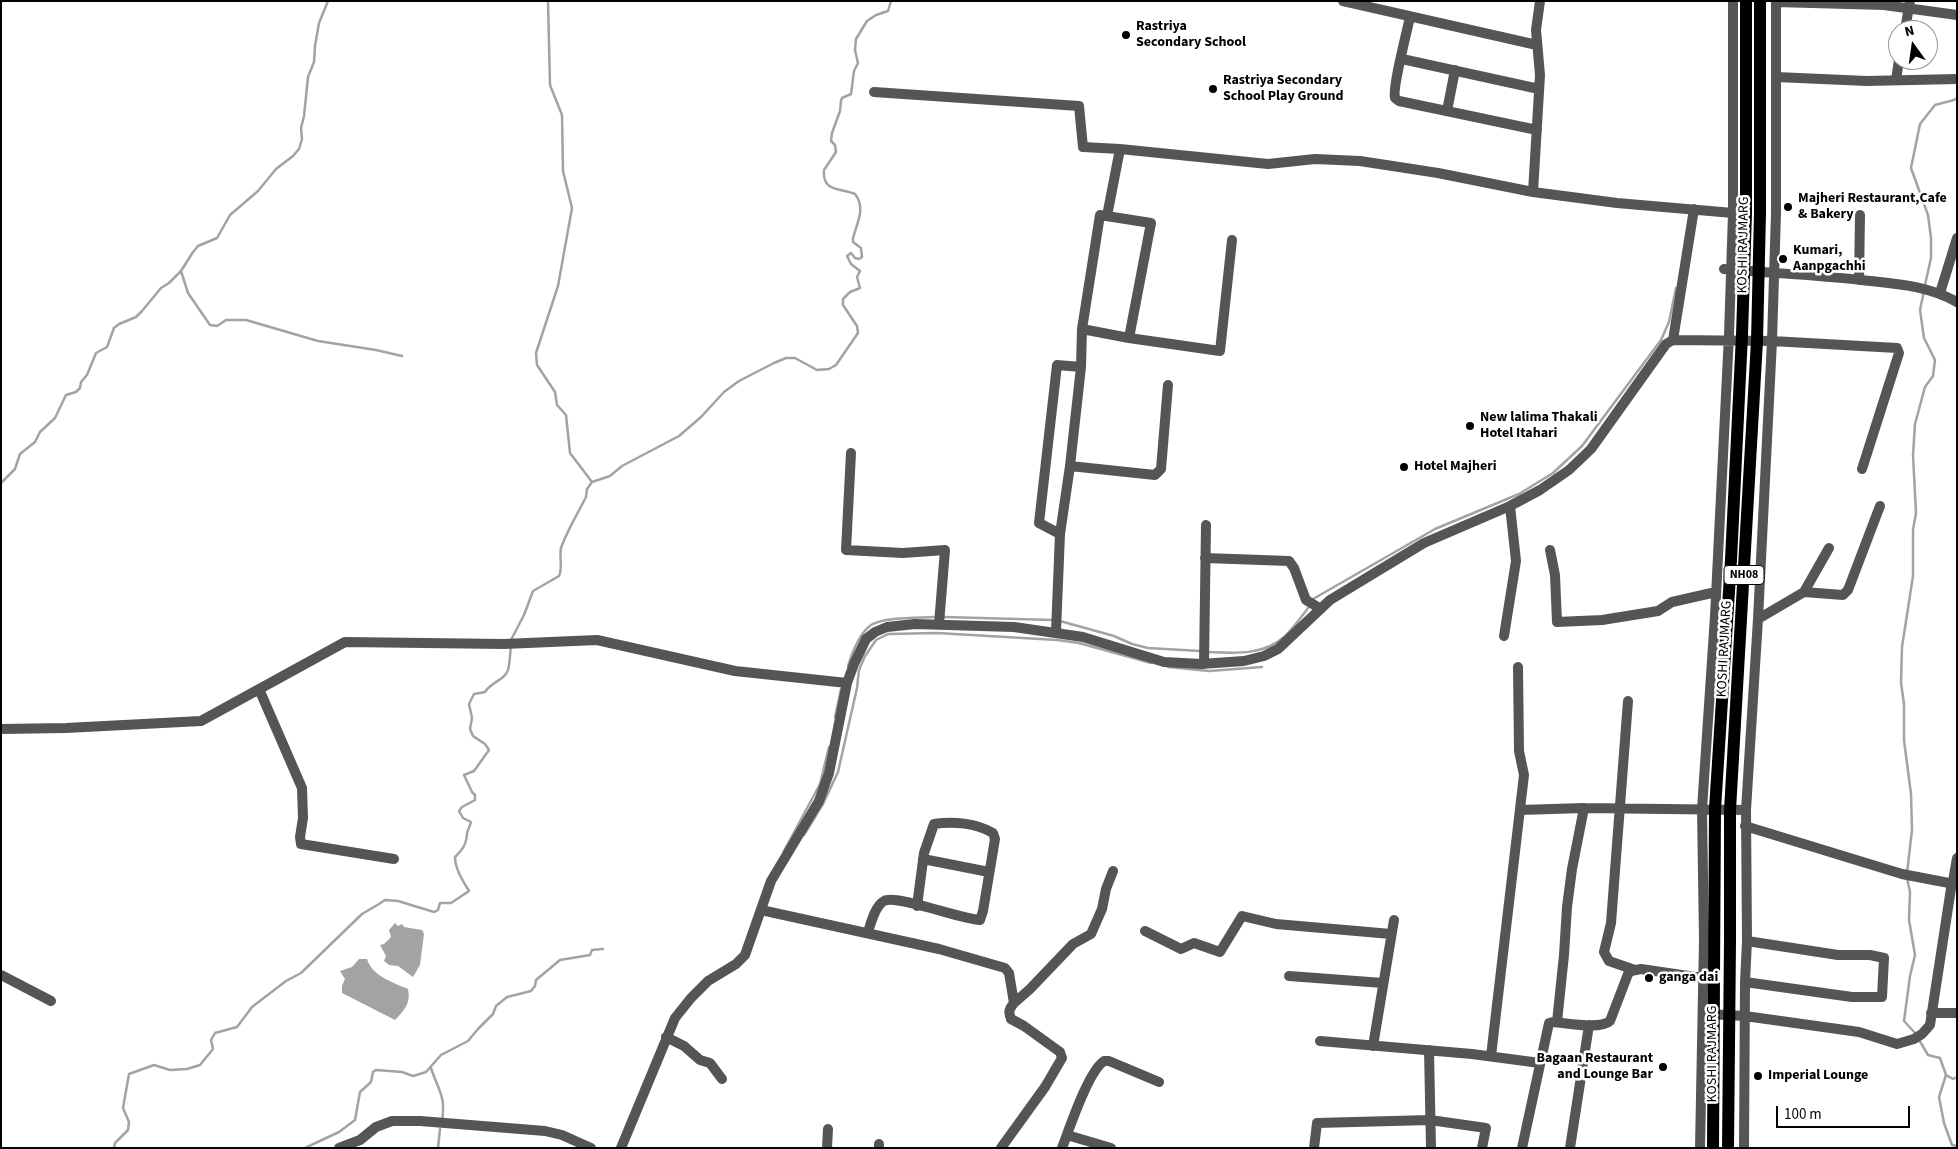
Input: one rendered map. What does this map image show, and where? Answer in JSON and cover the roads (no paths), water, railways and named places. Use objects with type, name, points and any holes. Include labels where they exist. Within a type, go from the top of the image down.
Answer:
[{"type":"main road","name":"KOSHI RAJMARG","points":[[1713,1148],[1708,1014],[1709,809],[1731,560],[1736,341],[1733,270],[1746,213],[1746,1]]},
{"type":"main road","name":"KOSHI RAJMARG","points":[[1728,1148],[1730,810],[1757,341],[1760,213],[1760,1]]},
{"type":"street","points":[[1343,1],[1537,45]]},
{"type":"street","points":[[1533,192],[1539,89],[1536,30],[1541,1]]},
{"type":"street","points":[[1733,1],[1733,270],[1774,272],[1918,287],[1940,293],[1957,302]]},
{"type":"street","points":[[1744,1148],[1747,941],[1745,826],[1772,341],[1776,213],[1776,2],[1909,5],[1957,15]]},
{"type":"street","points":[[1906,20],[1909,5]]},
{"type":"street","points":[[1410,17],[1394,87],[1395,98],[1399,101],[1537,130]]},
{"type":"street","points":[[1402,58],[1539,89]]},
{"type":"street","points":[[1447,111],[1455,70]]},
{"type":"street","points":[[1896,80],[1898,70]]},
{"type":"street","points":[[1776,77],[1896,80],[1957,79]]},
{"type":"street","points":[[874,92],[1079,106],[1083,147],[1268,164],[1315,159],[1360,161],[1438,173],[1533,192],[1617,203],[1733,213]]},
{"type":"street","points":[[1107,216],[1120,149]]},
{"type":"street","points":[[1673,340],[1694,209]]},
{"type":"street","points":[[1859,280],[1860,215]]},
{"type":"street","points":[[1056,632],[1060,534],[1082,367],[1082,329],[1100,216],[1151,223],[1129,338]]},
{"type":"street","points":[[1940,293],[1957,238]]},
{"type":"street","points":[[1082,329],[1220,351],[1232,240]]},
{"type":"street","points":[[621,1148],[666,1037],[676,1018],[691,998],[708,981],[736,964],[745,955],[771,881],[820,801],[829,772],[847,684],[866,639],[875,632],[887,627],[901,625],[939,624],[1014,627],[1056,632],[1104,642],[1164,662],[1204,664],[1244,661],[1264,656],[1278,650],[1330,600],[1424,543],[1510,506],[1540,490],[1569,470],[1590,449],[1666,344],[1673,340],[1772,341],[1897,348],[1899,353],[1862,469]]},
{"type":"street","points":[[1700,1148],[1708,1014],[1702,978],[1716,592],[1736,341]]},
{"type":"street","points":[[1060,534],[1039,523],[1057,365],[1082,367]]},
{"type":"street","points":[[1070,466],[1154,475],[1161,469],[1168,385]]},
{"type":"street","points":[[851,453],[846,550],[903,553],[945,550],[939,624]]},
{"type":"street","points":[[1504,636],[1516,561],[1510,506]]},
{"type":"street","points":[[1804,592],[1843,595],[1848,590],[1880,506]]},
{"type":"street","points":[[1204,664],[1206,524]]},
{"type":"street","points":[[1758,619],[1804,592],[1829,548]]},
{"type":"street","points":[[1550,550],[1555,576],[1557,622],[1602,620],[1658,611],[1672,602],[1716,592]]},
{"type":"street","points":[[1205,558],[1289,561],[1294,568],[1306,600],[1321,609]]},
{"type":"street","points":[[1,729],[201,722],[346,642],[509,643],[597,640],[735,671],[847,684]]},
{"type":"street","points":[[1491,1056],[1524,776],[1519,751],[1518,667]]},
{"type":"street","points":[[259,689],[302,788],[303,818],[300,837],[301,844],[394,859]]},
{"type":"street","points":[[1628,701],[1611,923],[1604,952],[1609,962],[1635,970]]},
{"type":"street","points":[[1520,810],[1584,808],[1746,810]]},
{"type":"street","points":[[1557,1022],[1567,907],[1572,869],[1584,808]]},
{"type":"street","points":[[868,932],[880,904],[885,900],[894,899],[917,906],[959,917],[980,920],[995,840],[993,833],[970,824],[934,824],[929,834],[923,860],[917,906]]},
{"type":"street","points":[[1745,826],[1907,876],[1952,882]]},
{"type":"street","points":[[1708,1014],[1745,1016],[1859,1032],[1897,1044],[1918,1036],[1930,1025],[1956,856]]},
{"type":"street","points":[[923,860],[988,872]]},
{"type":"street","points":[[1001,1148],[1045,1087],[1062,1058],[1060,1052],[1011,1019],[1008,1013],[1014,1003],[1073,944],[1092,934],[1102,909],[1106,889],[1113,871]]},
{"type":"street","points":[[761,910],[868,932],[939,949],[1005,968],[1009,973],[1014,1003]]},
{"type":"street","points":[[1145,931],[1181,948],[1194,943],[1220,952],[1242,916],[1276,924],[1391,934]]},
{"type":"street","points":[[1373,1046],[1394,920]]},
{"type":"street","points":[[1745,982],[1852,997],[1882,997],[1884,958],[1856,954],[1838,955],[1747,941]]},
{"type":"street","points":[[1522,1148],[1548,1025],[1551,1022],[1603,1026],[1610,1021],[1628,974],[1635,970],[1641,969],[1702,978]]},
{"type":"street","points":[[1,975],[51,1001]]},
{"type":"street","points":[[1289,976],[1384,983]]},
{"type":"street","points":[[1931,1013],[1957,1013]]},
{"type":"street","points":[[1570,1148],[1588,1025]]},
{"type":"street","points":[[666,1037],[684,1046],[700,1060],[710,1063],[722,1079]]},
{"type":"street","points":[[1320,1041],[1491,1056],[1540,1063]]},
{"type":"street","points":[[1429,1050],[1430,1148]]},
{"type":"street","points":[[1062,1148],[1087,1085],[1096,1069],[1104,1061],[1109,1061],[1159,1082]]},
{"type":"street","points":[[339,1148],[360,1140],[376,1127],[392,1120],[545,1131],[562,1135],[591,1148]]},
{"type":"street","points":[[1314,1148],[1317,1123],[1430,1120],[1486,1128],[1482,1148]]},
{"type":"street","points":[[827,1148],[828,1129]]},
{"type":"street","points":[[1067,1135],[1111,1148]]},
{"type":"waterway","points":[[1,483],[15,469],[20,454],[35,442],[40,432],[55,418],[66,395],[76,392],[80,388],[81,382],[87,375],[96,353],[107,347],[114,328],[136,317],[161,288],[181,271],[198,246],[217,238],[230,215],[258,191],[276,169],[299,149],[302,139],[301,128],[308,77],[314,62],[319,23],[328,1]]},
{"type":"waterway","points":[[548,1],[550,85],[562,115],[563,171],[572,208],[558,286],[536,353],[537,365],[555,392],[557,405],[566,415],[570,453],[592,482]]},
{"type":"waterway","points":[[511,640],[524,615],[533,591],[559,576],[561,570],[561,548],[586,497],[587,489],[592,482],[610,476],[622,466],[679,436],[701,417],[724,392],[739,381],[774,363],[786,358],[795,358],[817,370],[829,369],[836,365],[858,333],[857,326],[843,305],[843,299],[850,292],[860,288],[857,277],[860,271],[851,264],[847,256],[851,253],[855,258],[859,259],[862,257],[861,248],[853,242],[860,216],[860,205],[855,194],[834,188],[826,183],[824,170],[836,152],[835,145],[831,141],[842,98],[851,94],[854,71],[858,63],[855,50],[856,39],[867,21],[876,15],[888,11],[891,1]]},
{"type":"waterway","points":[[1925,285],[1931,258],[1931,238],[1928,215],[1911,168],[1920,124],[1935,105],[1957,98]]},
{"type":"waterway","points":[[181,271],[188,293],[210,325],[217,326],[226,320],[246,320],[318,341],[402,356]]},
{"type":"waterway","points":[[1313,599],[1435,529],[1519,494],[1553,473],[1582,446],[1661,340],[1669,322],[1676,288]]},
{"type":"waterway","points":[[1907,873],[1912,830],[1911,794],[1904,740],[1904,704],[1901,683],[1902,647],[1913,576],[1913,530],[1916,513],[1913,455],[1915,424],[1925,387],[1933,376],[1935,360],[1924,338],[1920,310],[1924,291]]},
{"type":"waterway","points":[[1208,652],[1247,652],[1267,648],[1284,637],[1309,607]]},
{"type":"waterway","points":[[848,666],[860,638],[871,625],[892,619],[934,617]]},
{"type":"waterway","points":[[944,617],[1053,620]]},
{"type":"waterway","points":[[1060,621],[1148,648],[1200,651]]},
{"type":"waterway","points":[[804,835],[823,804],[838,772],[857,688],[859,670],[865,656],[876,640],[888,634],[937,633],[1057,640],[1079,643],[1151,663]]},
{"type":"waterway","points":[[114,1148],[115,1143],[128,1130],[129,1122],[123,1108],[129,1074],[154,1065],[170,1070],[187,1069],[200,1065],[213,1049],[211,1040],[215,1033],[237,1027],[252,1007],[286,981],[301,973],[362,914],[385,900],[398,901],[434,912],[438,910],[440,903],[451,903],[469,891],[455,861],[455,857],[465,844],[471,822],[463,818],[459,811],[462,807],[475,800],[475,795],[464,775],[474,771],[489,750],[485,744],[473,736],[470,729],[472,718],[469,704],[474,694],[485,692],[506,673],[511,646]]},
{"type":"waterway","points":[[1168,667],[1209,671],[1262,667]]},
{"type":"waterway","points":[[835,717],[841,689]]},
{"type":"waterway","points":[[784,851],[820,784],[829,747]]},
{"type":"waterway","points":[[1907,878],[1910,892],[1909,920],[1915,955],[1904,1021],[1916,1034]]},
{"type":"waterway","points":[[305,1148],[339,1132],[355,1120],[360,1092],[371,1082],[373,1072],[376,1070],[402,1072],[413,1076],[426,1072],[441,1055],[468,1041],[493,1014],[496,1006],[507,997],[531,991],[535,986],[536,980],[560,960],[590,955],[592,950],[603,949]]},
{"type":"waterway","points":[[1918,1038],[1928,1055],[1940,1058],[1946,1075],[1939,1097],[1944,1123],[1952,1145],[1957,1146]]},
{"type":"waterway","points":[[431,1068],[441,1093],[443,1105],[442,1121]]},
{"type":"waterway","points":[[1946,1075],[1953,1079],[1957,1077]]},
{"type":"waterway","points":[[438,1148],[440,1129]]},
{"type":"place","name":"Rastriya Secondary School","points":[[1126,35]]},
{"type":"place","name":"Rastriya Secondary School Play Ground","points":[[1213,89]]},
{"type":"place","name":"Majheri Restaurant,Cafe & Bakery","points":[[1788,207]]},
{"type":"place","name":"Kumari, Aanpgachhi","points":[[1783,259]]},
{"type":"place","name":"New lalima Thakali Hotel Itahari","points":[[1470,426]]},
{"type":"place","name":"Hotel Majheri","points":[[1404,467]]},
{"type":"place","name":"ganga dai","points":[[1649,978]]},
{"type":"place","name":"Bagaan Restaurant and Lounge Bar","points":[[1663,1067]]},
{"type":"place","name":"Imperial Lounge","points":[[1758,1076]]}]
